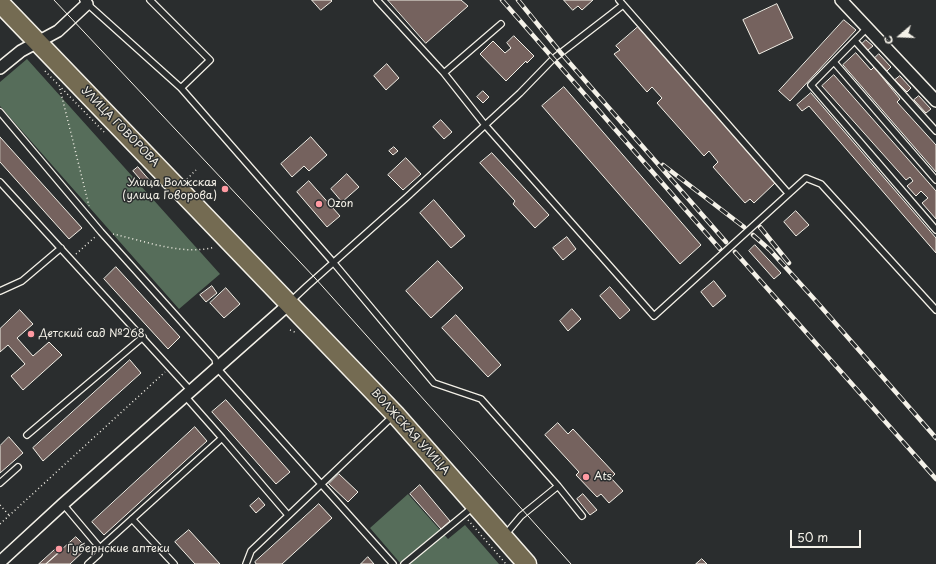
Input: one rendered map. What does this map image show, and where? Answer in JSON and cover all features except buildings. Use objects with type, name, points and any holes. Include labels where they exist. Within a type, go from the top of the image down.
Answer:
[{"type":"main road","name":"УЛИЦА ГОВОРОВА","points":[[0,3],[289,304]]},
{"type":"main road","name":"ВОЛЖСКАЯ УЛИЦА","points":[[289,304],[395,414],[469,510],[503,537],[527,564]]},
{"type":"street","points":[[841,0],[936,101]]},
{"type":"street","points":[[0,68],[21,50],[58,31],[85,2]]},
{"type":"street","points":[[0,562],[63,504],[289,304]]},
{"type":"lane","points":[[150,0],[210,60],[181,88]]},
{"type":"lane","points":[[377,0],[444,73],[485,125],[654,316],[806,178],[821,184],[936,310]]},
{"type":"lane","points":[[85,2],[181,88],[333,262],[434,383],[481,399],[558,486],[582,516]]},
{"type":"lane","points":[[289,304],[333,262],[485,125],[553,59],[621,2],[788,193]]},
{"type":"lane","points":[[444,73],[501,24]]},
{"type":"lane","points":[[867,28],[811,85],[936,230]]},
{"type":"lane","points":[[854,41],[936,132]]},
{"type":"lane","points":[[834,62],[936,180]]},
{"type":"lane","points":[[0,112],[101,232],[215,359],[218,368],[393,564]]},
{"type":"lane","points":[[0,182],[170,368],[222,438],[288,515]]},
{"type":"lane","points":[[0,291],[22,281],[61,248]]},
{"type":"lane","points":[[27,435],[143,337]]},
{"type":"lane","points":[[246,564],[251,551],[395,414]]},
{"type":"lane","points":[[88,564],[99,554],[100,548],[222,438]]},
{"type":"lane","points":[[0,483],[18,468]]},
{"type":"lane","points":[[503,537],[521,516],[558,486]]},
{"type":"lane","points":[[63,504],[100,548]]},
{"type":"lane","points":[[404,564],[469,510]]},
{"type":"lane","points":[[132,519],[174,564]]},
{"type":"path","points":[[45,71],[59,87],[90,210]]},
{"type":"path","points":[[71,258],[101,232],[175,248],[206,250],[215,247]]},
{"type":"path","points":[[0,524],[170,368]]},
{"type":"path","points":[[0,505],[9,515]]},
{"type":"path","points":[[469,510],[506,564]]},
{"type":"green space","points":[[27,59],[220,274],[179,309],[0,106],[0,82]]},
{"type":"green space","points":[[408,494],[448,539],[465,525],[499,564],[401,564],[370,528]]},
{"type":"tram line","points":[[54,0],[315,278],[571,564]]},
{"type":"railway","points":[[502,0],[720,249]]},
{"type":"railway","points":[[518,0],[561,53],[726,242]]},
{"type":"railway","points":[[663,165],[744,227]]},
{"type":"railway","points":[[760,227],[789,263]]},
{"type":"railway","points":[[753,235],[770,250],[936,438]]},
{"type":"railway","points":[[735,252],[936,479]]},
{"type":"place","name":"Улица Волжская (улица Говорова)","points":[[225,189]]},
{"type":"place","name":"Ozon","points":[[319,204]]},
{"type":"place","name":"Детский сад №268","points":[[31,334]]},
{"type":"place","name":"Ats","points":[[586,477]]},
{"type":"place","name":"Губернские аптеки","points":[[59,549]]}]
